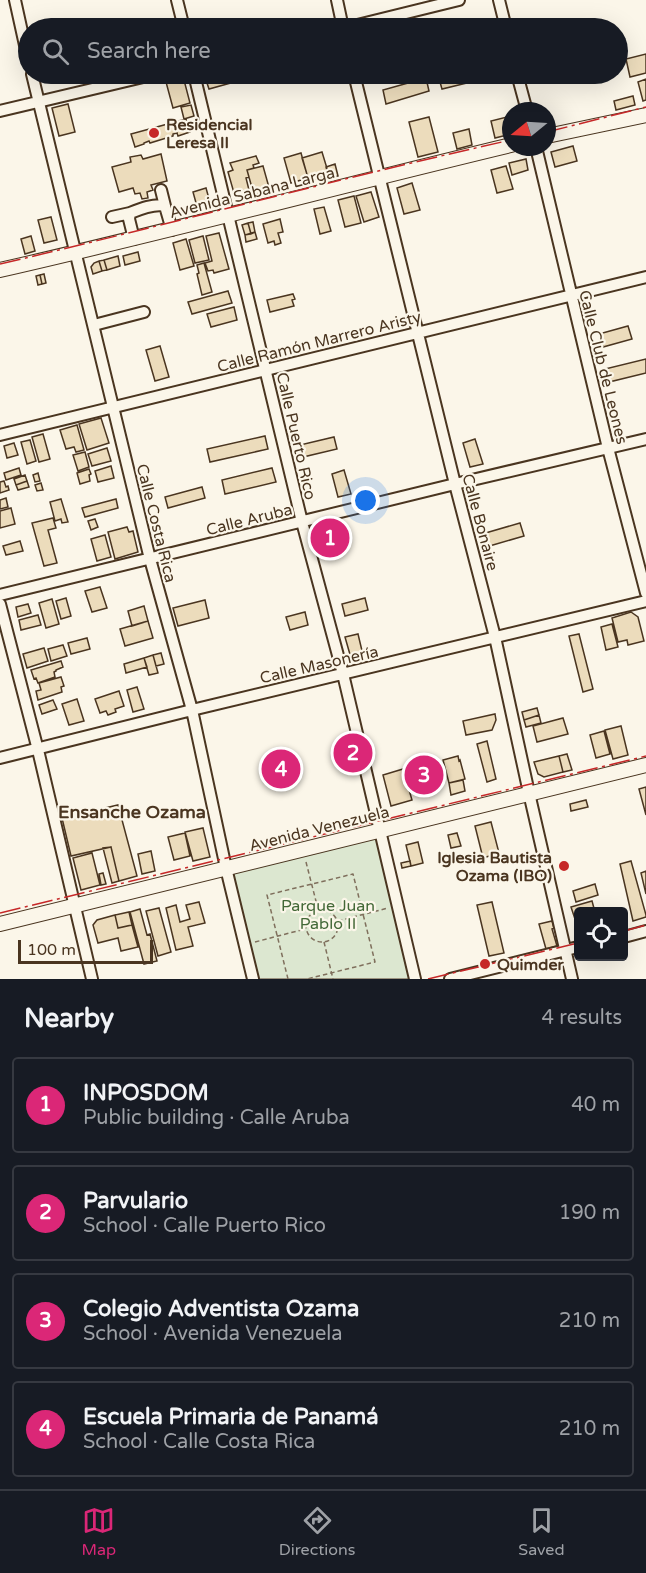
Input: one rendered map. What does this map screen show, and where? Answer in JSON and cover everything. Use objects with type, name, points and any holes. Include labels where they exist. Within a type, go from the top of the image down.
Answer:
[{"type":"main road","points":[[556,134],[646,115]]},
{"type":"main road","name":"Avenida Sabana Larga","points":[[0,270],[172,230],[379,176],[502,147]]},
{"type":"main road","name":"Avenida Venezuela","points":[[0,924],[646,765]]},
{"type":"street","points":[[15,0],[19,18]]},
{"type":"street","points":[[177,0],[181,18]]},
{"type":"street","points":[[337,0],[342,18]]},
{"type":"street","points":[[385,18],[459,0]]},
{"type":"street","points":[[499,0],[504,18]]},
{"type":"street","name":"Calle Costa Rica","points":[[34,84],[150,559],[192,710],[253,979]]},
{"type":"street","points":[[0,111],[114,84]]},
{"type":"street","name":"Calle Puerto Rico","points":[[196,84],[302,522],[343,674],[415,979]]},
{"type":"street","name":"Calle Bonaire","points":[[356,84],[495,637],[572,979]]},
{"type":"street","points":[[520,84],[525,102]]},
{"type":"street","name":"Calle Club de Leones","points":[[538,156],[608,448],[646,593]]},
{"type":"street","points":[[161,190],[172,230]]},
{"type":"street","points":[[112,217],[160,205],[165,206]]},
{"type":"street","points":[[130,213],[129,219],[134,239]]},
{"type":"street","name":"Calle Ramón Marrero Aristy","points":[[0,435],[646,277]]},
{"type":"street","points":[[94,325],[144,312]]},
{"type":"street","name":"Calle Aruba","points":[[0,595],[646,440]]},
{"type":"street","name":"Calle Masonería","points":[[0,758],[646,601]]},
{"type":"street","points":[[0,604],[38,750],[92,979]]},
{"type":"street","points":[[628,936],[646,932]]},
{"type":"street","points":[[450,979],[574,948]]},
{"type":"path","points":[[303,849],[319,910]]},
{"type":"path","points":[[288,979],[267,895],[353,874],[375,962],[307,979]]},
{"type":"path","points":[[337,922],[398,905]]},
{"type":"path","points":[[319,910],[328,911],[337,922],[334,935],[324,941],[314,939],[306,929],[307,919],[319,910]]},
{"type":"path","points":[[245,944],[306,929]]},
{"type":"path","points":[[324,941],[333,979]]},
{"type":"green space","name":"Parque Juan Pablo II","points":[[376,835],[412,979],[256,979],[230,871]]},
{"type":"building","points":[[646,54],[646,73],[630,77],[628,58]]},
{"type":"building","points":[[646,79],[646,100],[643,101],[638,82]]},
{"type":"building","points":[[167,84],[185,84],[190,103],[173,108]]},
{"type":"building","points":[[207,84],[227,84],[209,89]]},
{"type":"building","points":[[404,84],[427,84],[429,91],[386,104],[383,90]]},
{"type":"building","points":[[441,84],[463,84],[442,89]]},
{"type":"building","points":[[633,96],[635,105],[616,110],[614,101]]},
{"type":"building","points":[[68,104],[75,132],[59,136],[52,108]]},
{"type":"building","points":[[191,105],[194,116],[184,119],[181,107]]},
{"type":"building","points":[[429,117],[438,152],[418,157],[409,122]]},
{"type":"building","points":[[502,118],[502,136],[495,138],[491,121]]},
{"type":"building","name":"Residencial Leresa II","points":[[186,119],[190,132],[178,136],[177,133],[173,134],[173,136],[150,143],[149,141],[135,147],[131,134]]},
{"type":"building","points":[[469,129],[472,145],[457,149],[453,133]]},
{"type":"building","points":[[573,146],[577,161],[555,167],[552,156],[556,156],[556,151]]},
{"type":"building","points":[[322,152],[329,175],[309,181],[302,158]]},
{"type":"building","points":[[301,153],[308,178],[291,183],[284,158]]},
{"type":"building","points":[[161,154],[167,181],[151,185],[153,190],[147,192],[148,198],[142,199],[140,193],[135,194],[133,188],[119,192],[112,167],[131,162],[130,157],[141,155],[143,159]]},
{"type":"building","points":[[256,156],[259,163],[247,170],[249,177],[246,178],[251,198],[239,202],[236,200],[228,172],[233,170],[230,163]]},
{"type":"building","points":[[526,159],[528,170],[512,175],[509,163]]},
{"type":"building","points":[[335,164],[338,176],[329,178],[326,167]]},
{"type":"building","points":[[263,166],[270,191],[254,195],[247,170]]},
{"type":"building","points":[[506,166],[513,189],[497,193],[491,170]]},
{"type":"building","points":[[412,183],[420,210],[404,214],[397,188]]},
{"type":"building","points":[[206,188],[211,206],[198,210],[193,192]]},
{"type":"building","points":[[371,192],[379,217],[364,222],[356,196]]},
{"type":"building","points":[[354,196],[361,223],[345,227],[338,200]]},
{"type":"building","points":[[324,207],[331,231],[320,234],[314,209]]},
{"type":"building","points":[[51,217],[57,240],[44,243],[38,220]]},
{"type":"building","points":[[280,219],[283,232],[278,233],[281,243],[275,245],[274,241],[268,243],[263,224]]},
{"type":"building","points":[[253,222],[255,232],[251,234],[248,223]]},
{"type":"building","points":[[248,223],[251,234],[245,235],[242,225]]},
{"type":"building","points":[[255,232],[257,239],[246,242],[245,235]]},
{"type":"building","points":[[219,233],[229,269],[214,273],[213,270],[208,271],[205,263],[212,261],[206,236]]},
{"type":"building","points":[[31,236],[35,251],[25,254],[21,239]]},
{"type":"building","points":[[203,236],[209,260],[195,263],[189,240]]},
{"type":"building","points":[[186,239],[194,266],[180,270],[173,243]]},
{"type":"building","points":[[138,252],[140,261],[125,265],[123,256]]},
{"type":"building","points":[[118,256],[120,266],[107,270],[104,260]]},
{"type":"building","points":[[104,260],[107,270],[102,271],[99,261]]},
{"type":"building","points":[[99,261],[102,271],[93,274],[91,267]]},
{"type":"building","points":[[204,263],[212,292],[202,295],[197,265]]},
{"type":"building","points":[[44,274],[46,283],[42,284],[40,275]]},
{"type":"building","points":[[40,275],[42,284],[38,285],[36,276]]},
{"type":"building","points":[[228,291],[232,303],[192,314],[188,302]]},
{"type":"building","points":[[293,294],[294,306],[270,312],[267,300]]},
{"type":"building","points":[[234,307],[237,320],[211,327],[207,314]]},
{"type":"building","points":[[628,326],[632,339],[603,347],[599,334]]},
{"type":"building","points":[[160,346],[169,377],[155,381],[146,350]]},
{"type":"building","points":[[646,359],[646,373],[609,382],[605,369]]},
{"type":"building","points":[[101,418],[109,443],[87,450],[79,424]]},
{"type":"building","points":[[77,425],[84,450],[76,452],[74,447],[66,449],[60,430]]},
{"type":"building","points":[[43,434],[50,459],[39,462],[32,437]]},
{"type":"building","points":[[265,436],[268,449],[210,462],[207,449]]},
{"type":"building","points":[[334,437],[337,449],[303,457],[300,445]]},
{"type":"building","points":[[475,439],[483,464],[470,467],[463,443]]},
{"type":"building","points":[[30,440],[36,461],[27,464],[21,442]]},
{"type":"building","points":[[14,443],[18,455],[7,458],[4,446]]},
{"type":"building","points":[[107,448],[111,461],[92,466],[88,454]]},
{"type":"building","points":[[85,452],[89,467],[78,471],[73,455]]},
{"type":"building","points":[[111,466],[114,478],[98,482],[95,471]]},
{"type":"building","points":[[19,468],[21,475],[6,480],[4,473]]},
{"type":"building","points":[[272,468],[276,482],[225,494],[222,480]]},
{"type":"building","points":[[89,469],[90,481],[80,484],[77,473]]},
{"type":"building","points":[[344,470],[351,494],[338,497],[332,474]]},
{"type":"building","points":[[38,473],[40,481],[35,482],[33,475]]},
{"type":"building","points":[[25,475],[27,481],[16,485],[14,479]]},
{"type":"building","points":[[4,481],[9,490],[0,493],[0,482]]},
{"type":"building","points":[[27,481],[29,487],[18,490],[16,485]]},
{"type":"building","points":[[41,483],[43,490],[37,491],[35,485]]},
{"type":"building","points":[[202,487],[205,498],[168,508],[165,497]]},
{"type":"building","points":[[6,498],[8,507],[0,509],[0,500]]},
{"type":"building","points":[[61,499],[68,522],[62,523],[61,519],[55,521],[50,502]]},
{"type":"building","points":[[116,499],[118,508],[85,517],[82,508]]},
{"type":"building","points":[[11,508],[15,524],[0,528],[0,511]]},
{"type":"building","points":[[53,518],[56,528],[48,530],[57,563],[44,566],[32,523]]},
{"type":"building","points":[[95,519],[98,527],[91,530],[88,521]]},
{"type":"building","points":[[520,523],[524,536],[486,547],[482,534]]},
{"type":"building","points":[[127,527],[129,532],[133,531],[138,552],[115,559],[108,532]]},
{"type":"building","points":[[105,535],[111,557],[97,561],[91,539]]},
{"type":"building","points":[[20,541],[23,551],[6,555],[3,546]]},
{"type":"building","points":[[100,587],[107,608],[92,612],[85,591]]},
{"type":"building","points":[[66,598],[71,616],[61,619],[56,601]]},
{"type":"building","points":[[365,598],[368,610],[345,616],[342,604]]},
{"type":"building","points":[[52,599],[59,624],[46,628],[39,603]]},
{"type":"building","points":[[205,600],[209,618],[178,626],[173,608]]},
{"type":"building","points":[[28,604],[31,613],[18,617],[16,607]]},
{"type":"building","points":[[144,606],[148,621],[132,626],[128,611]]},
{"type":"building","points":[[305,612],[308,625],[290,630],[286,617]]},
{"type":"building","points":[[631,612],[638,617],[644,641],[628,645],[627,640],[618,642],[612,618]]},
{"type":"building","points":[[38,615],[41,625],[21,630],[19,620]]},
{"type":"building","points":[[148,621],[153,638],[125,646],[120,629]]},
{"type":"building","points":[[612,624],[618,647],[606,650],[601,627]]},
{"type":"building","points":[[358,634],[363,655],[351,658],[345,637]]},
{"type":"building","points":[[579,634],[593,689],[583,692],[569,636]]},
{"type":"building","points":[[87,638],[90,649],[71,654],[68,643]]},
{"type":"building","points":[[63,645],[67,656],[51,661],[48,649]]},
{"type":"building","points":[[44,648],[48,661],[27,668],[23,654]]},
{"type":"building","points":[[161,653],[164,664],[156,666],[153,655]]},
{"type":"building","points":[[153,655],[158,673],[149,675],[144,658]]},
{"type":"building","points":[[144,658],[147,667],[126,673],[124,664]]},
{"type":"building","points":[[61,661],[63,667],[54,672],[55,677],[38,683],[36,678],[34,679],[31,670]]},
{"type":"building","points":[[61,677],[64,686],[61,687],[62,692],[38,700],[36,691],[41,690],[39,683]]},
{"type":"building","points":[[137,687],[144,709],[133,712],[127,690]]},
{"type":"building","points":[[119,691],[124,706],[108,715],[106,711],[100,713],[95,699]]},
{"type":"building","points":[[77,699],[84,721],[69,725],[62,704]]},
{"type":"building","points":[[53,700],[57,709],[42,714],[39,705]]},
{"type":"building","points":[[537,708],[539,715],[524,720],[522,712]]},
{"type":"building","points":[[495,714],[496,720],[492,730],[466,735],[463,721]]},
{"type":"building","points":[[539,715],[541,723],[526,727],[524,720]]},
{"type":"building","points":[[563,718],[568,734],[537,742],[533,726]]},
{"type":"building","points":[[621,726],[628,755],[613,759],[605,730]]},
{"type":"building","points":[[604,731],[610,754],[596,758],[590,735]]},
{"type":"building","points":[[487,741],[496,779],[487,782],[477,744]]},
{"type":"building","points":[[567,754],[572,770],[563,772],[559,756]]},
{"type":"building","points":[[458,756],[465,779],[449,783],[443,760]]},
{"type":"building","points":[[559,756],[563,772],[544,777],[538,774],[534,762]]},
{"type":"building","points":[[403,769],[412,800],[391,806],[383,775]]},
{"type":"building","points":[[463,780],[465,791],[451,795],[449,783]]},
{"type":"building","points":[[646,787],[646,815],[639,789]]},
{"type":"building","points":[[586,800],[588,807],[571,811],[570,804]]},
{"type":"building","points":[[118,805],[137,876],[119,881],[111,847],[71,856],[62,818]]},
{"type":"building","points":[[491,822],[499,853],[483,858],[475,826]]},
{"type":"building","points":[[203,828],[210,857],[193,861],[185,832]]},
{"type":"building","points":[[185,833],[190,856],[174,860],[168,837]]},
{"type":"building","points":[[457,833],[461,846],[451,848],[448,835]]},
{"type":"building","points":[[418,842],[423,863],[411,866],[406,845]]},
{"type":"building","points":[[111,847],[119,881],[112,883],[103,848]]},
{"type":"building","points":[[151,851],[155,871],[142,874],[138,854]]},
{"type":"building","points":[[92,853],[100,885],[81,890],[73,858]]},
{"type":"building","points":[[410,861],[411,866],[402,868],[401,863]]},
{"type":"building","points":[[631,861],[646,915],[646,917],[633,921],[620,864]]},
{"type":"building","points":[[646,871],[646,894],[641,873]]},
{"type":"building","points":[[103,873],[106,884],[101,885],[99,874]]},
{"type":"building","points":[[595,884],[598,895],[576,902],[573,891]]},
{"type":"building","points":[[592,901],[594,907],[574,907],[574,916],[571,907]]},
{"type":"building","points":[[199,902],[205,923],[188,927],[193,946],[176,950],[166,908],[176,905],[180,922],[190,919],[186,905]]},
{"type":"building","points":[[492,902],[504,953],[489,956],[477,905]]},
{"type":"building","points":[[159,908],[171,952],[158,956],[146,911]]},
{"type":"building","points":[[140,909],[157,961],[144,964],[130,912]]},
{"type":"building","points":[[129,912],[132,925],[118,928],[115,915]]},
{"type":"building","points":[[115,915],[118,928],[132,925],[138,947],[121,951],[118,938],[98,943],[93,925],[97,920]]},
{"type":"building","points":[[552,921],[557,946],[546,949],[539,924]]},
{"type":"power","points":[[556,130],[646,107]]},
{"type":"power","points":[[0,264],[502,142]]},
{"type":"power","points":[[0,913],[646,756]]},
{"type":"power","points":[[628,930],[646,925]]},
{"type":"power","points":[[428,979],[574,944]]},
{"type":"place","name":"Residencial Leresa II","points":[[154,133]]},
{"type":"place","name":"INPOSDOM","points":[[330,538]]},
{"type":"place","name":"Parvulario","points":[[353,753]]},
{"type":"place","name":"Escuela Primaria de Panamá","points":[[281,769]]},
{"type":"place","name":"Colegio Adventista Ozama","points":[[424,775]]},
{"type":"place","name":"Iglesia Bautista Ozama (IBO)","points":[[564,866]]},
{"type":"place","name":"Quimder","points":[[485,964]]},
{"type":"district","name":"Ensanche Ozama","points":[[132,812]]}]
